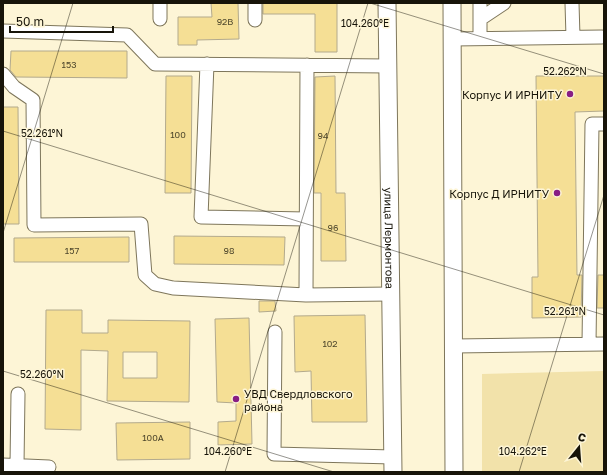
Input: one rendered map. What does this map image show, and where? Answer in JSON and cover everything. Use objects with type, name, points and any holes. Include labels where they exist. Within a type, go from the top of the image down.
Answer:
[{"type":"main road","name":"улица Лермонтова","points":[[387,3],[393,464]]},
{"type":"main road","points":[[452,3],[454,472]]},
{"type":"street","points":[[160,3],[160,19]]},
{"type":"street","points":[[255,3],[255,20]]},
{"type":"street","points":[[480,3],[480,38]]},
{"type":"street","points":[[480,19],[504,3]]},
{"type":"street","points":[[572,3],[573,37]]},
{"type":"street","points":[[3,31],[127,35],[155,64],[388,66]]},
{"type":"street","points":[[453,39],[602,37]]},
{"type":"street","points":[[207,64],[201,217],[306,219]]},
{"type":"street","points":[[306,295],[307,65]]},
{"type":"street","points":[[3,74],[14,87],[33,100],[34,225],[141,224],[145,275],[155,284],[173,288],[306,295],[391,294]]},
{"type":"street","points":[[590,344],[592,124],[604,124]]},
{"type":"street","points":[[275,332],[274,454],[393,464]]},
{"type":"street","points":[[454,346],[604,344]]},
{"type":"street","points":[[17,466],[18,394]]},
{"type":"street","points":[[3,465],[50,467]]},
{"type":"shaded area","points":[[604,371],[604,472],[482,472],[482,374]]},
{"type":"building","points":[[211,3],[238,3],[239,39],[197,40],[197,45],[178,45],[178,17],[212,17]]},
{"type":"building","points":[[263,3],[337,3],[337,52],[315,52],[315,14],[263,14]]},
{"type":"building","points":[[11,51],[127,51],[127,78],[16,77],[10,70]]},
{"type":"building","points":[[166,76],[192,76],[191,193],[165,193]]},
{"type":"building","points":[[335,76],[336,193],[345,193],[346,261],[321,261],[321,193],[314,193],[315,77]]},
{"type":"building","name":"Корпус Д ИРНИТУ","points":[[536,76],[604,76],[604,111],[575,112],[577,275],[582,275],[581,317],[532,318],[532,277],[538,277]]},
{"type":"building","points":[[3,107],[18,107],[19,224],[3,224]]},
{"type":"building","points":[[174,236],[285,237],[284,265],[174,264]]},
{"type":"building","points":[[129,237],[129,262],[14,262],[14,238]]},
{"type":"building","points":[[598,275],[604,275],[604,308],[597,308]]},
{"type":"building","points":[[259,301],[275,301],[276,311],[259,312]]},
{"type":"building","points":[[46,310],[82,310],[82,333],[108,333],[108,320],[190,321],[189,402],[107,401],[108,351],[81,350],[81,430],[45,429]],"holes":[[[123,352],[157,352],[157,378],[123,378]]]},
{"type":"building","points":[[365,315],[367,422],[312,422],[311,371],[295,372],[294,316]]},
{"type":"building","points":[[249,318],[252,444],[218,445],[218,422],[236,421],[236,403],[217,402],[215,319]]},
{"type":"building","points":[[190,422],[190,459],[117,460],[116,423]]},
{"type":"place","name":"Корпус И ИРНИТУ","points":[[570,94]]},
{"type":"place","name":"Корпус Д ИРНИТУ","points":[[557,193]]},
{"type":"place","name":"УВД Свердловского района","points":[[236,399]]}]
